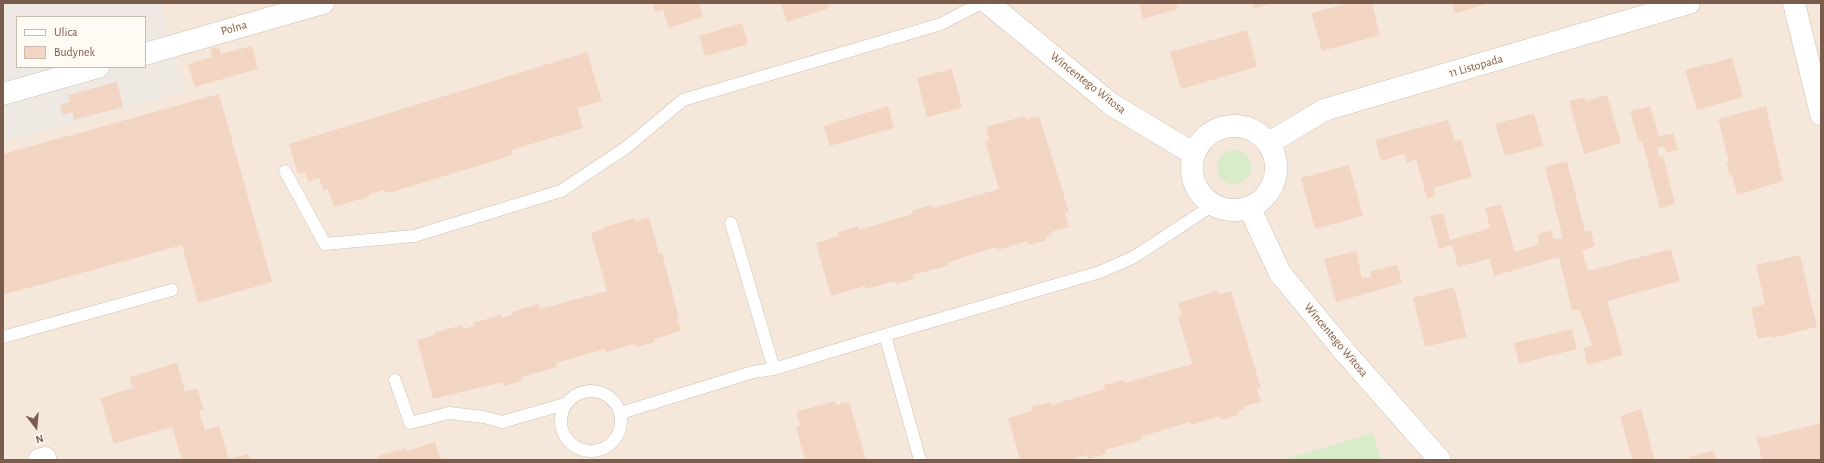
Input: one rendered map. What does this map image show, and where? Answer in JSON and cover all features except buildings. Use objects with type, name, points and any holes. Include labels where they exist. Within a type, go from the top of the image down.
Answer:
[{"type":"street","name":"Polna","points":[[146,54],[323,3]]},
{"type":"street","name":"Wincentego Witosa","points":[[988,3],[1111,104],[1194,154]]},
{"type":"street","name":"11 Listopada","points":[[1269,143],[1324,110],[1689,3]]},
{"type":"street","points":[[1794,3],[1821,114]]},
{"type":"street","points":[[3,94],[94,68]]},
{"type":"street","points":[[1229,125],[1254,130],[1269,143],[1277,172],[1268,193],[1249,208],[1231,210],[1213,205],[1200,192],[1192,176],[1194,154],[1206,136],[1229,125]]},
{"type":"street","name":"Wincentego Witosa","points":[[1249,208],[1280,273],[1344,351],[1440,460]]},
{"type":"street","points":[[39,460],[45,458],[45,460]]},
{"type":"lane","points":[[285,171],[325,244],[414,236],[562,191],[626,147],[683,100],[941,24],[981,3]]},
{"type":"lane","points":[[620,413],[753,372],[774,369],[1100,272],[1134,257],[1213,205]]},
{"type":"lane","points":[[731,222],[774,369]]},
{"type":"lane","points":[[3,337],[172,290]]},
{"type":"lane","points":[[885,335],[920,460]]},
{"type":"lane","points":[[394,380],[410,423],[449,413],[484,417],[502,422],[565,404]]},
{"type":"lane","points":[[591,390],[601,392],[613,400],[620,413],[621,423],[619,433],[613,442],[605,448],[586,455],[568,442],[563,433],[560,423],[561,413],[565,404],[572,396],[581,392],[591,390]]},
{"type":"shaded area","points":[[3,3],[1821,3],[1821,460],[3,460]]},
{"type":"shaded area","points":[[12,3],[160,3],[185,91],[3,142],[3,5]]},
{"type":"green space","points":[[1231,150],[1237,150],[1241,151],[1248,157],[1251,167],[1250,174],[1244,181],[1237,184],[1231,184],[1227,183],[1220,177],[1217,170],[1217,164],[1218,160],[1224,153]]},
{"type":"green space","points":[[1373,433],[1381,460],[1283,460]]}]
